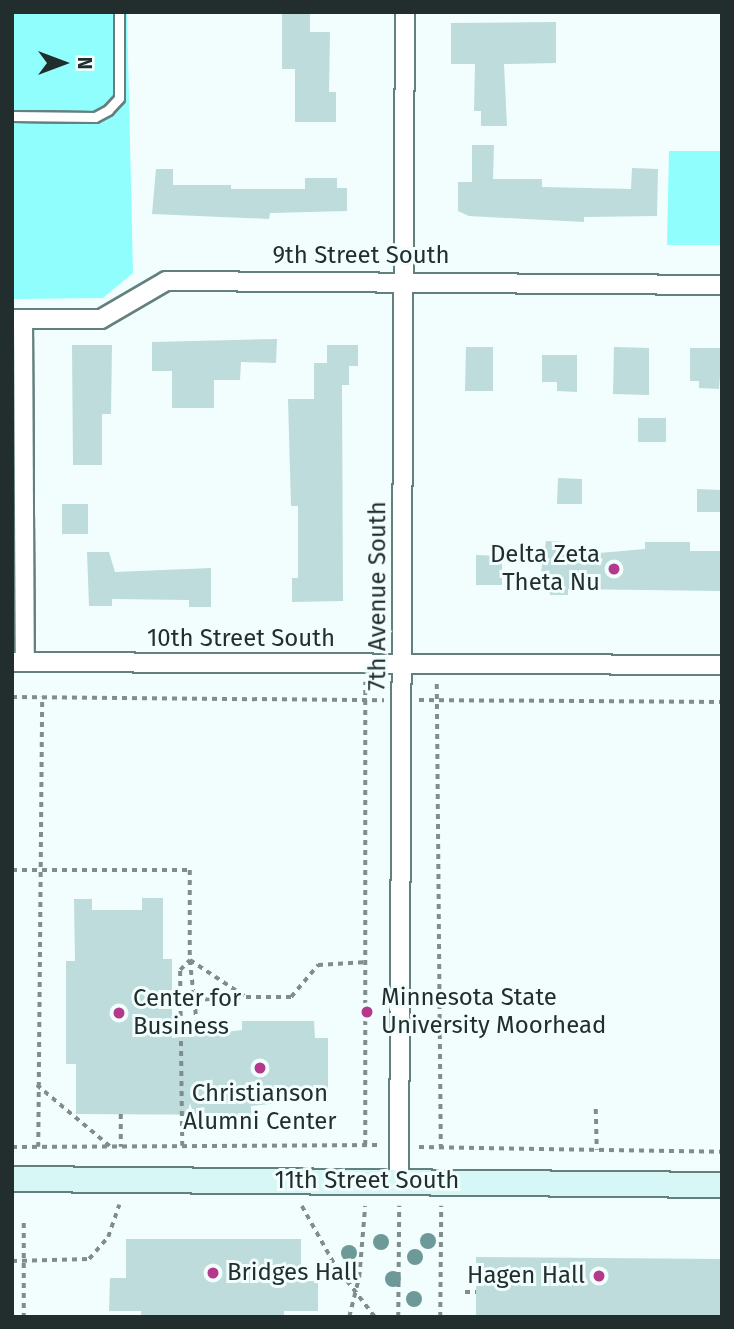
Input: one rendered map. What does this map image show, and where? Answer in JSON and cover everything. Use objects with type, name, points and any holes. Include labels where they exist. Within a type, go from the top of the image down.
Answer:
[{"type":"street","name":"7th Avenue South","points":[[399,1181],[405,12]]},
{"type":"street","name":"9th Street South","points":[[18,319],[101,319],[166,281],[403,279],[722,285]]},
{"type":"street","points":[[18,319],[19,662]]},
{"type":"street","name":"10th Street South","points":[[19,662],[722,665]]},
{"type":"street","name":"11th Street South","points":[[12,1179],[722,1185]]},
{"type":"lane","points":[[12,116],[95,117],[108,110],[119,98],[119,12]]},
{"type":"path","points":[[436,663],[442,1147]]},
{"type":"path","points":[[365,1145],[368,962],[366,664]]},
{"type":"path","points":[[12,697],[722,702]]},
{"type":"path","points":[[38,1147],[36,870],[42,697]]},
{"type":"path","points":[[12,870],[190,870],[190,960],[198,1032]]},
{"type":"path","points":[[190,960],[246,997]]},
{"type":"path","points":[[182,1146],[180,970],[190,960]]},
{"type":"path","points":[[195,1000],[291,997],[318,965],[368,962]]},
{"type":"path","points":[[37,1085],[112,1148]]},
{"type":"path","points":[[596,1109],[597,1150]]},
{"type":"path","points":[[121,1114],[121,1147]]},
{"type":"path","points":[[12,1147],[365,1145],[722,1152]]},
{"type":"path","points":[[12,1261],[89,1259],[108,1237],[119,1205]]},
{"type":"path","points":[[302,1206],[354,1294],[375,1317]]},
{"type":"path","points":[[349,1317],[365,1206]]},
{"type":"path","points":[[398,1317],[399,1206]]},
{"type":"path","points":[[440,1317],[442,1206]]},
{"type":"path","points":[[23,1223],[24,1317]]},
{"type":"path","points":[[465,1292],[476,1292]]},
{"type":"shaded area","points":[[12,12],[127,12],[133,273],[103,298],[12,299]]},
{"type":"shaded area","points":[[669,151],[722,151],[722,245],[667,245]]},
{"type":"building","points":[[282,12],[310,12],[310,32],[330,32],[329,92],[336,92],[336,122],[295,122],[295,69],[282,69]]},
{"type":"building","points":[[556,22],[556,63],[504,64],[507,126],[481,126],[481,111],[474,111],[475,64],[451,64],[451,23]]},
{"type":"building","points":[[472,145],[494,145],[493,179],[542,179],[542,187],[631,189],[632,168],[658,169],[657,216],[584,217],[584,222],[469,216],[458,211],[458,182],[472,182]]},
{"type":"building","points":[[156,169],[173,169],[173,185],[231,185],[231,189],[305,189],[305,178],[337,178],[337,188],[347,188],[347,211],[270,213],[269,219],[152,214]]},
{"type":"building","points":[[277,339],[276,363],[241,362],[240,380],[214,380],[214,408],[172,408],[172,371],[152,371],[152,342]]},
{"type":"building","points":[[72,345],[112,345],[111,414],[102,414],[102,465],[73,465]]},
{"type":"building","points":[[327,345],[358,345],[358,366],[349,366],[349,385],[342,385],[343,601],[292,602],[292,578],[298,578],[298,506],[291,506],[288,399],[314,399],[314,363],[327,363]]},
{"type":"building","points":[[466,347],[493,347],[493,391],[465,391]]},
{"type":"building","points":[[614,347],[649,348],[649,395],[613,394]]},
{"type":"building","points":[[690,348],[722,348],[719,389],[699,388],[699,381],[690,381]]},
{"type":"building","points":[[542,355],[577,355],[577,392],[557,391],[557,382],[542,382]]},
{"type":"building","points":[[638,418],[666,418],[666,442],[638,442]]},
{"type":"building","points":[[558,478],[582,479],[582,504],[557,504]]},
{"type":"building","points":[[697,489],[721,490],[721,512],[697,512]]},
{"type":"building","points":[[62,504],[88,504],[88,534],[62,534]]},
{"type":"building","points":[[546,541],[565,542],[565,556],[645,549],[645,542],[690,542],[690,551],[722,551],[722,591],[568,589],[568,595],[550,595],[547,572],[541,572]]},
{"type":"building","points":[[87,552],[109,552],[115,572],[211,568],[211,607],[189,607],[189,600],[112,599],[112,606],[89,606]]},
{"type":"building","points":[[476,555],[502,556],[502,585],[476,585]]},
{"type":"building","name":"Center for Business","points":[[142,898],[163,898],[163,959],[172,959],[172,1038],[242,1030],[242,1021],[314,1021],[315,1038],[328,1038],[328,1097],[251,1106],[251,1115],[76,1114],[76,1064],[66,1064],[66,961],[75,961],[74,899],[92,899],[92,910],[142,910]]},
{"type":"building","name":"Bridges Hall","points":[[126,1239],[301,1239],[301,1281],[318,1281],[318,1311],[284,1311],[284,1317],[141,1317],[141,1311],[109,1311],[110,1278],[126,1278]]},
{"type":"building","name":"Hagen Hall","points":[[476,1257],[722,1259],[722,1317],[476,1317]]},
{"type":"place","name":"Delta Zeta Theta Nu","points":[[614,569]]},
{"type":"place","name":"Minnesota State University Moorhead","points":[[367,1012]]},
{"type":"place","name":"Center for Business","points":[[119,1013]]},
{"type":"place","name":"Christianson Alumni Center","points":[[260,1068]]},
{"type":"place","name":"Bridges Hall","points":[[213,1273]]},
{"type":"place","name":"Hagen Hall","points":[[599,1276]]}]
